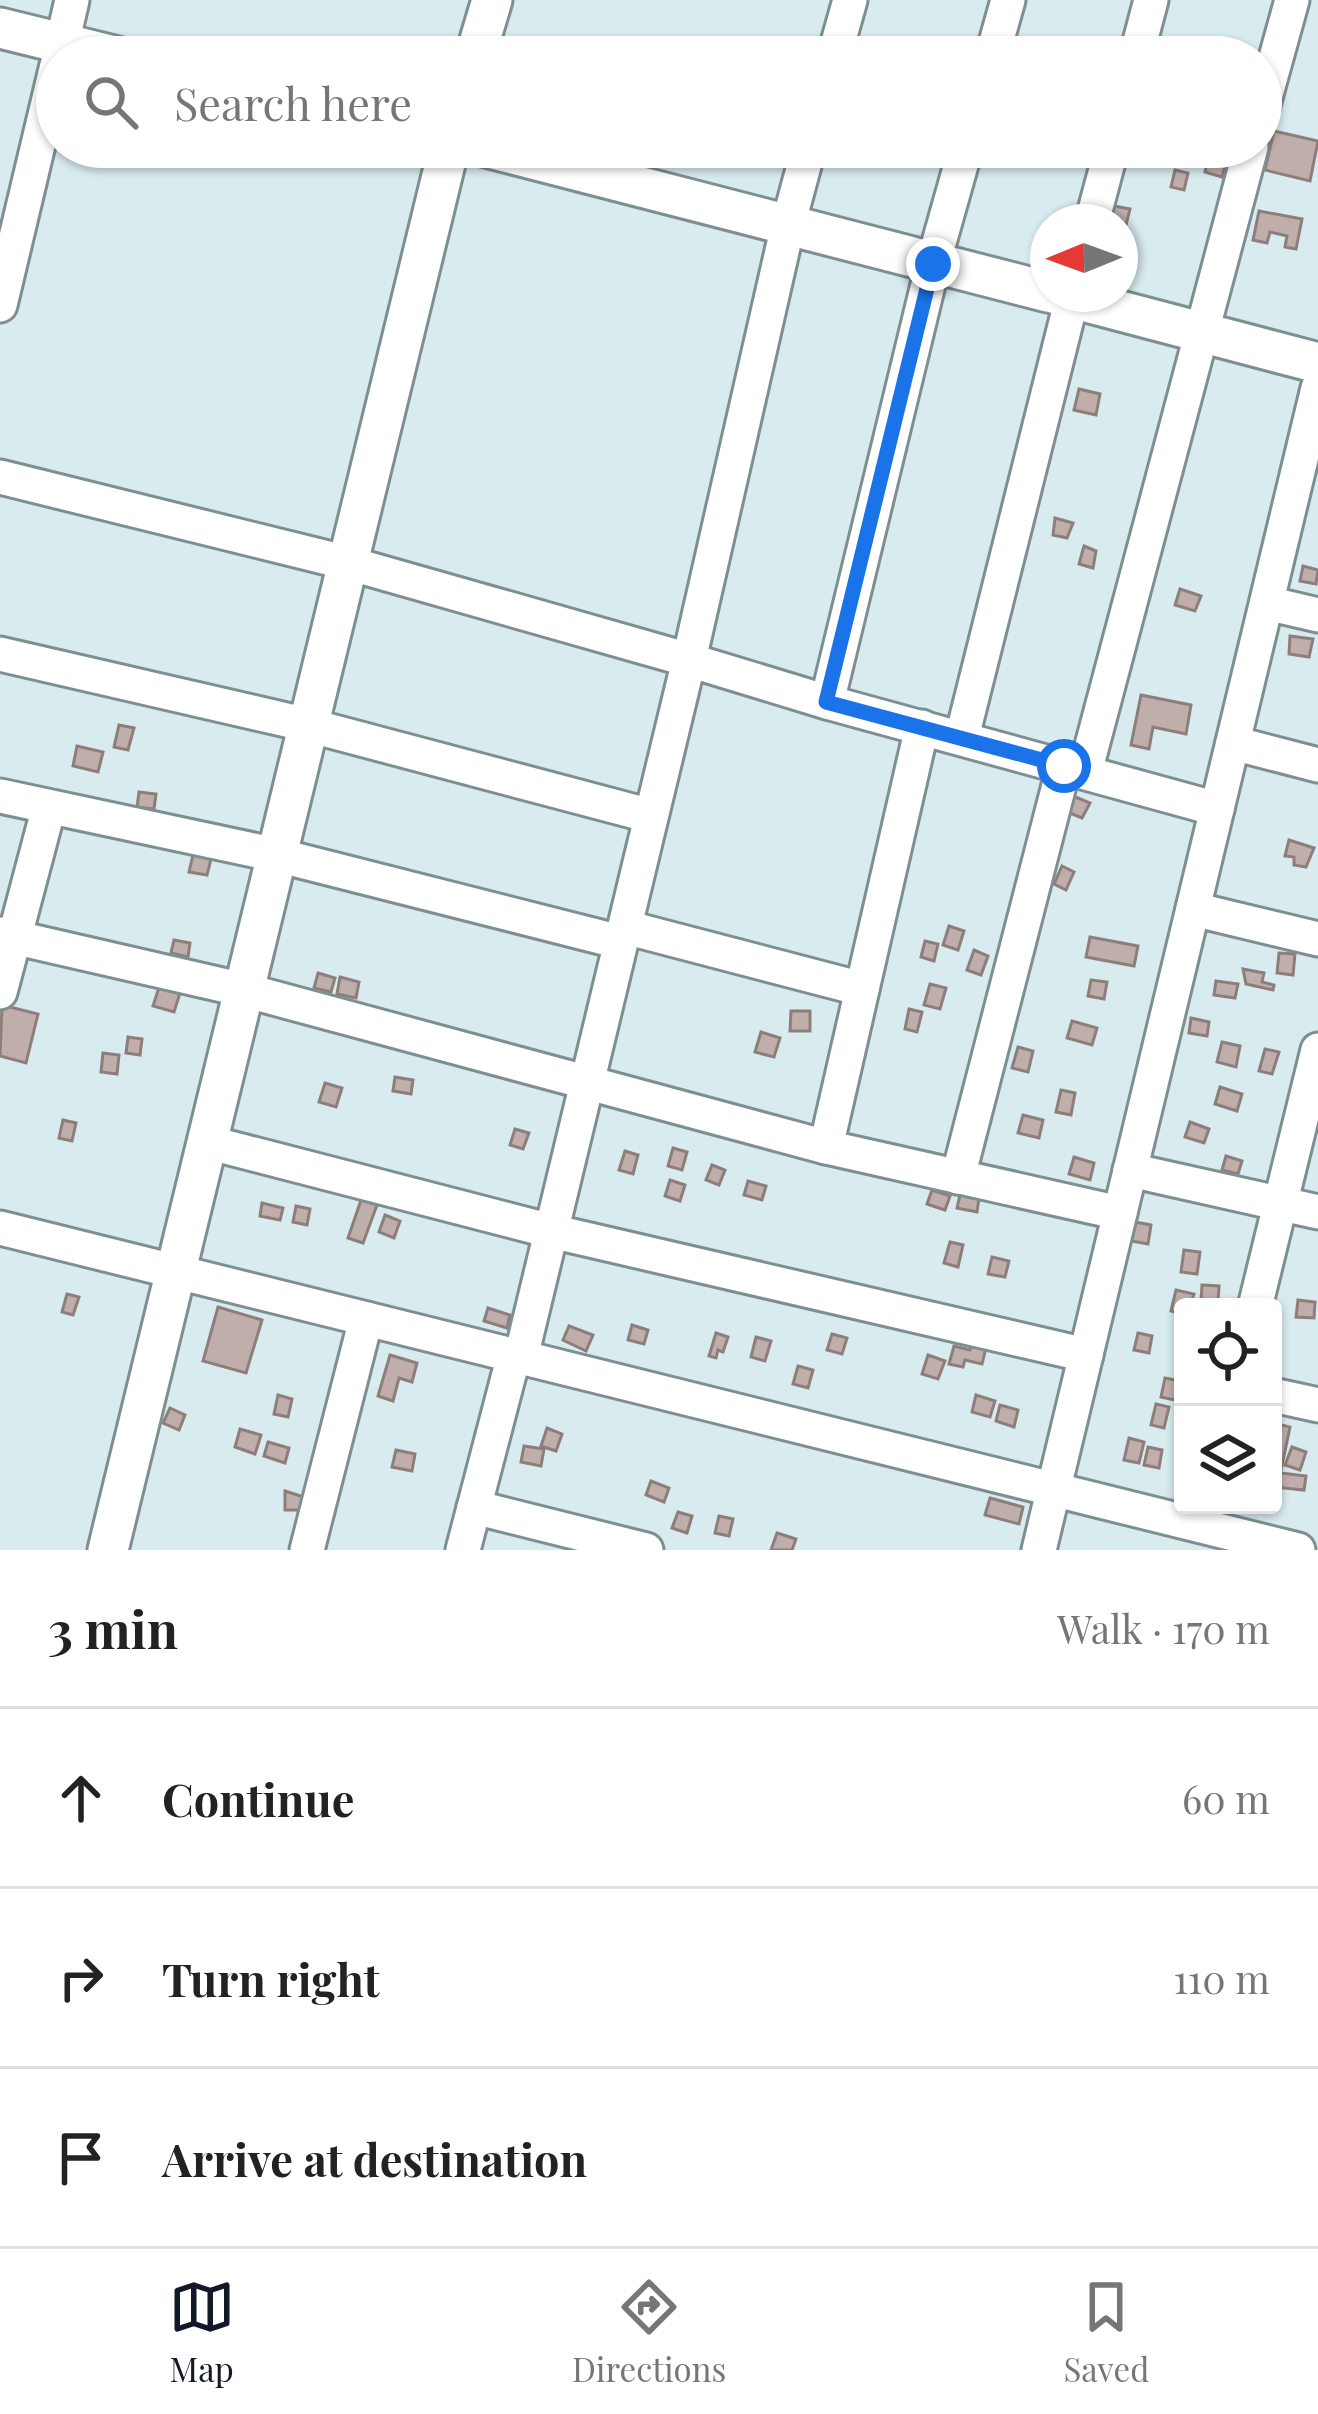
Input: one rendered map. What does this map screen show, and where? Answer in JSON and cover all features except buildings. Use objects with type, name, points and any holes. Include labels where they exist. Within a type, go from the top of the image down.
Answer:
[{"type":"street","points":[[64,36],[73,0]]},
{"type":"street","points":[[481,36],[491,0]]},
{"type":"street","points":[[840,36],[850,0]]},
{"type":"street","points":[[998,36],[1008,0]]},
{"type":"street","points":[[1142,36],[1151,0]]},
{"type":"street","points":[[1282,36],[1292,0]]},
{"type":"street","points":[[0,28],[36,44]]},
{"type":"street","points":[[0,305],[36,152]]},
{"type":"street","points":[[108,1550],[444,168]]},
{"type":"street","points":[[566,168],[1030,287]]},
{"type":"street","points":[[463,1550],[551,1231],[803,168]]},
{"type":"street","points":[[826,702],[960,168]]},
{"type":"street","points":[[1097,204],[1106,168]]},
{"type":"street","points":[[958,1177],[1245,168]]},
{"type":"street","points":[[962,737],[1058,312]]},
{"type":"street","points":[[1127,312],[1318,363]]},
{"type":"street","points":[[1039,1550],[1318,388]]},
{"type":"street","points":[[0,477],[348,563],[1217,809]]},
{"type":"street","points":[[1267,603],[1318,615]]},
{"type":"street","points":[[0,654],[308,725],[651,816]]},
{"type":"street","points":[[826,1147],[922,727]]},
{"type":"street","points":[[1233,743],[1318,765]]},
{"type":"street","points":[[0,796],[862,989]]},
{"type":"street","points":[[0,992],[8,936],[49,807]]},
{"type":"street","points":[[1193,909],[1318,939]]},
{"type":"street","points":[[8,936],[244,990],[826,1147],[1120,1214]]},
{"type":"street","points":[[1257,1298],[1318,1050]]},
{"type":"street","points":[[207,1142],[551,1231],[1086,1355]]},
{"type":"street","points":[[1130,1170],[1318,1212]]},
{"type":"street","points":[[0,1228],[1298,1550]]},
{"type":"street","points":[[307,1550],[366,1319]]},
{"type":"street","points":[[1282,1397],[1318,1406]]},
{"type":"street","points":[[474,1507],[646,1550]]},
{"type":"route","points":[[933,264],[826,702],[1064,766]]}]
